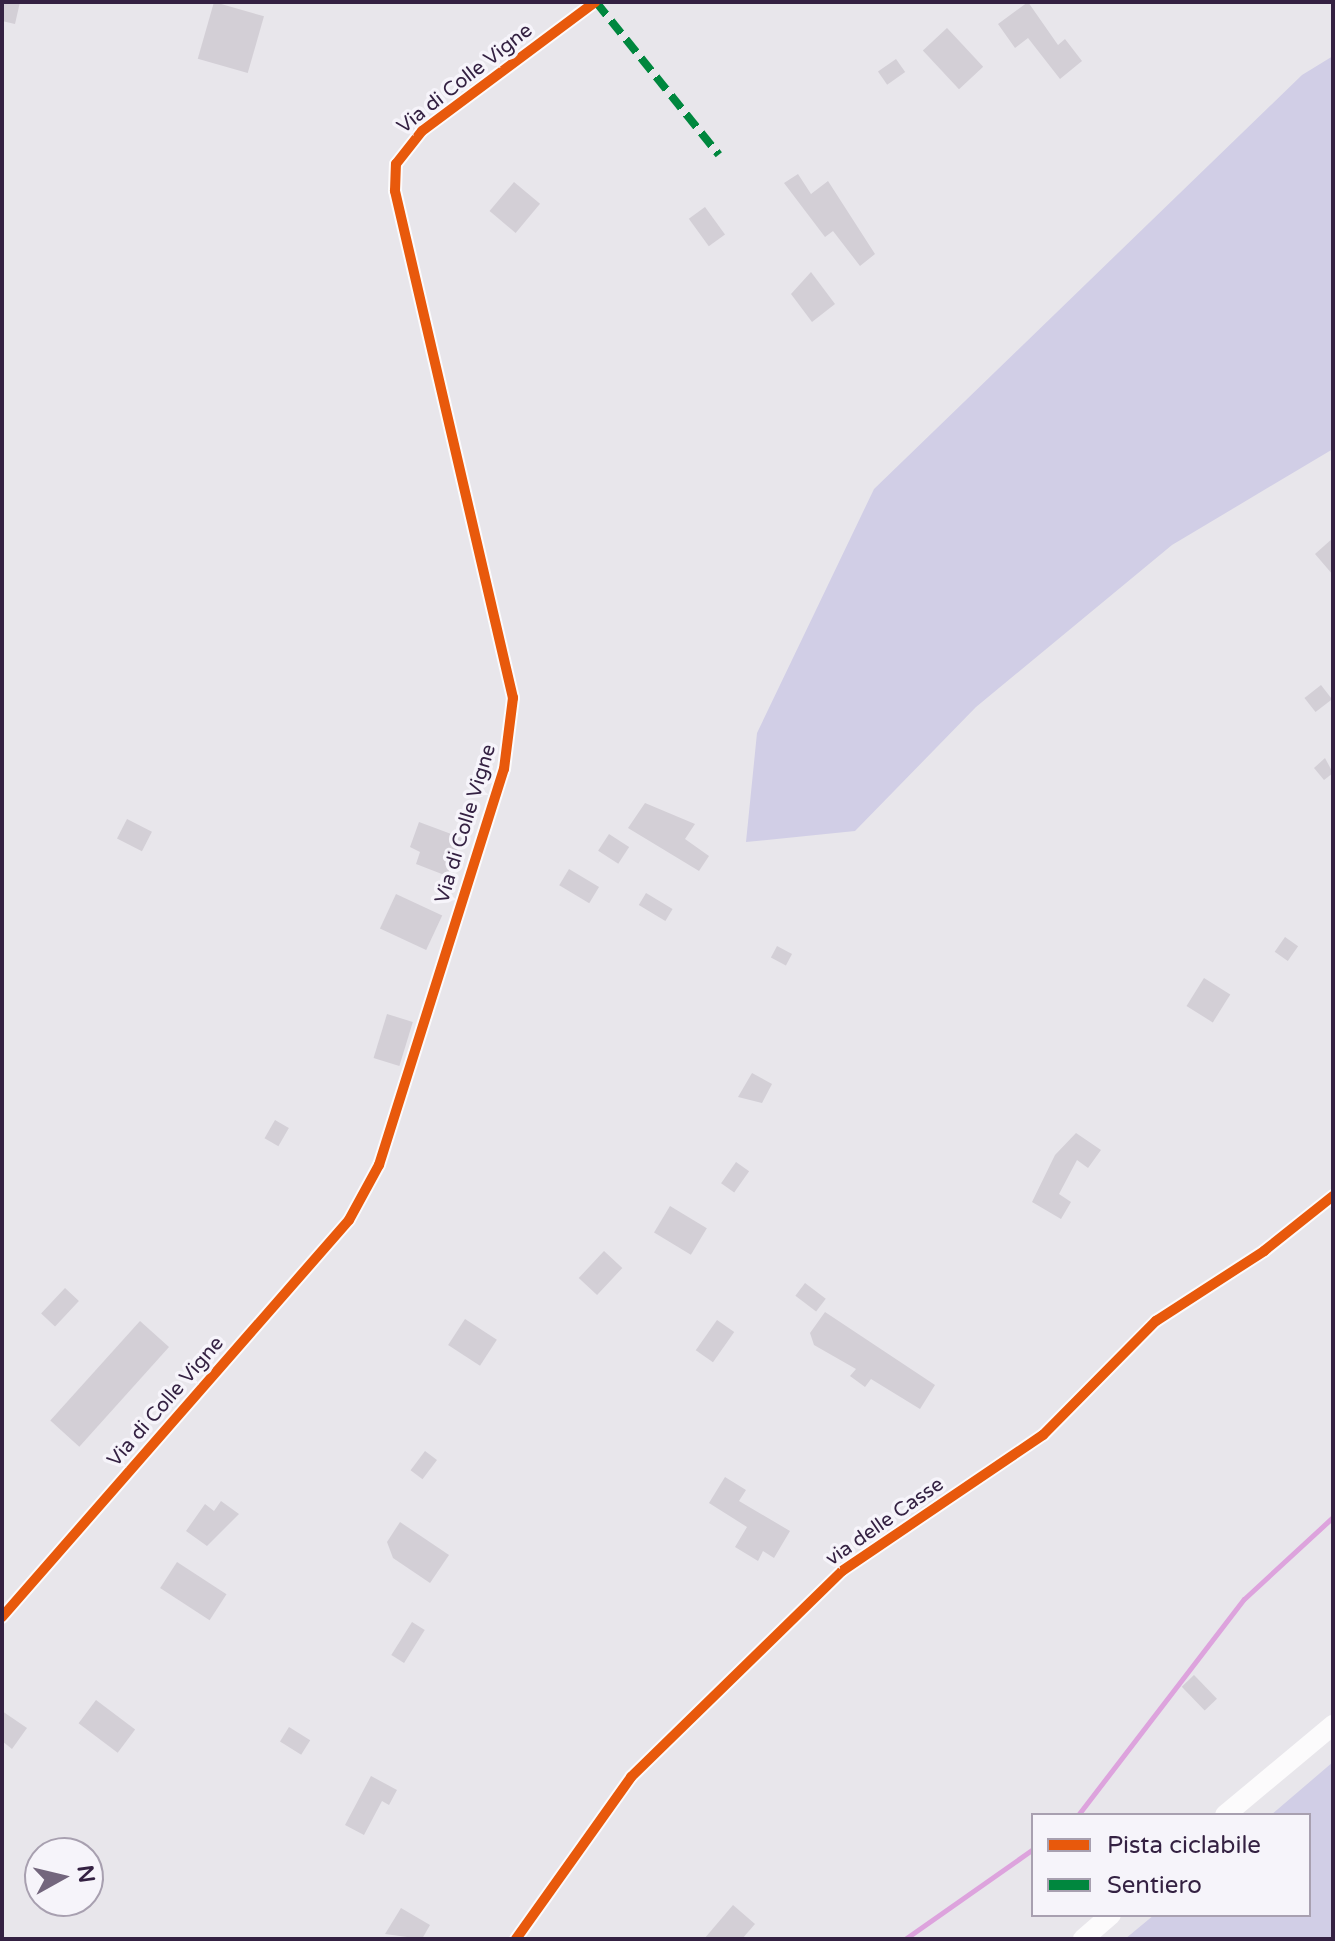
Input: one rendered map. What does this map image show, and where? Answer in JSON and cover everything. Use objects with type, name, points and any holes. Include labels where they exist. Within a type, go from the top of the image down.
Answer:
[{"type":"main road","points":[[1227,1813],[1333,1725]]},
{"type":"main road","points":[[1083,1939],[1109,1917]]},
{"type":"street","name":"Via di Colle Vigne","points":[[2,1617],[349,1220],[379,1165],[504,769],[513,710],[510,668],[395,191],[396,164],[422,131],[595,2]]},
{"type":"street","name":"via delle Casse","points":[[516,1939],[631,1777],[842,1571],[1043,1435],[1142,1332],[1333,1196]]},
{"type":"shaded area","points":[[1333,56],[1333,449],[1172,545],[976,707],[855,831],[746,842],[757,733],[874,489],[1302,75]]},
{"type":"shaded area","points":[[1333,1762],[1333,1939],[1125,1939],[1152,1917],[1311,1917],[1311,1813],[1273,1813]]},
{"type":"building","points":[[2,2],[20,2],[15,24],[2,21]]},
{"type":"building","points":[[214,2],[264,16],[248,73],[198,59]]},
{"type":"building","points":[[1028,2],[1058,45],[1065,39],[1082,61],[1060,79],[1028,38],[1015,48],[998,24]]},
{"type":"building","points":[[947,28],[983,67],[959,89],[923,51]]},
{"type":"building","points":[[896,59],[905,72],[887,85],[878,72]]},
{"type":"building","points":[[798,174],[811,194],[828,181],[875,254],[860,266],[833,231],[825,237],[784,183]]},
{"type":"building","points":[[514,182],[540,204],[516,233],[490,211]]},
{"type":"building","points":[[705,207],[725,235],[709,246],[689,219]]},
{"type":"building","points":[[811,272],[835,304],[812,322],[791,294]]},
{"type":"building","points":[[1333,538],[1333,575],[1315,554]]},
{"type":"building","points":[[1321,685],[1332,699],[1316,712],[1304,698]]},
{"type":"building","points":[[1325,758],[1333,773],[1324,780],[1314,768]]},
{"type":"building","points":[[645,803],[695,824],[685,839],[709,856],[699,871],[628,828]]},
{"type":"building","points":[[127,819],[152,832],[142,851],[117,839]]},
{"type":"building","points":[[419,822],[462,838],[447,876],[416,864],[420,852],[410,847]]},
{"type":"building","points":[[609,834],[629,847],[618,864],[598,851]]},
{"type":"building","points":[[569,869],[599,887],[589,903],[559,885]]},
{"type":"building","points":[[646,893],[673,909],[665,921],[639,905]]},
{"type":"building","points":[[396,894],[442,916],[426,950],[380,928]]},
{"type":"building","points":[[1285,937],[1298,946],[1288,961],[1275,952]]},
{"type":"building","points":[[777,946],[792,954],[786,965],[771,957]]},
{"type":"building","points":[[1204,978],[1230,994],[1213,1022],[1187,1006]]},
{"type":"building","points":[[387,1014],[413,1022],[399,1066],[374,1058]]},
{"type":"building","points":[[752,1073],[772,1084],[762,1103],[738,1097]]},
{"type":"building","points":[[275,1120],[289,1128],[278,1146],[264,1138]]},
{"type":"building","points":[[1076,1133],[1101,1150],[1088,1168],[1077,1160],[1059,1194],[1071,1202],[1061,1219],[1032,1202],[1055,1155]]},
{"type":"building","points":[[736,1162],[749,1171],[734,1192],[721,1183]]},
{"type":"building","points":[[670,1206],[707,1228],[691,1255],[654,1233]]},
{"type":"building","points":[[604,1251],[622,1268],[597,1295],[579,1278]]},
{"type":"building","points":[[805,1283],[826,1299],[816,1311],[795,1296]]},
{"type":"building","points":[[65,1288],[79,1301],[55,1327],[41,1314]]},
{"type":"building","points":[[825,1312],[935,1385],[920,1409],[871,1379],[865,1387],[850,1376],[856,1369],[814,1345],[810,1333]]},
{"type":"building","points":[[465,1319],[497,1340],[480,1366],[448,1345]]},
{"type":"building","points":[[717,1320],[734,1332],[713,1362],[696,1350]]},
{"type":"building","points":[[140,1321],[169,1347],[79,1447],[50,1421]]},
{"type":"building","points":[[425,1451],[437,1460],[423,1479],[411,1470]]},
{"type":"building","points":[[725,1477],[746,1490],[739,1501],[790,1531],[774,1558],[763,1551],[758,1561],[735,1547],[747,1527],[709,1503]]},
{"type":"building","points":[[221,1501],[239,1514],[207,1546],[186,1531],[205,1504],[214,1511]]},
{"type":"building","points":[[400,1522],[449,1555],[430,1583],[393,1558],[387,1542]]},
{"type":"building","points":[[177,1562],[226,1594],[210,1620],[160,1588]]},
{"type":"building","points":[[412,1622],[425,1630],[404,1663],[391,1655]]},
{"type":"building","points":[[1194,1675],[1217,1699],[1205,1711],[1182,1687]]},
{"type":"building","points":[[96,1700],[135,1729],[118,1753],[79,1723]]},
{"type":"building","points":[[2,1711],[27,1728],[12,1749],[2,1741]]},
{"type":"building","points":[[289,1727],[310,1740],[301,1755],[280,1741]]},
{"type":"building","points":[[371,1776],[397,1790],[389,1805],[382,1801],[364,1835],[345,1825]]},
{"type":"building","points":[[733,1905],[755,1924],[742,1939],[704,1939]]},
{"type":"building","points":[[401,1908],[430,1925],[422,1939],[385,1934]]},
{"type":"waterway","points":[[1080,1813],[1244,1599],[1333,1517]]},
{"type":"waterway","points":[[905,1939],[1031,1850]]},
{"type":"marked path","points":[[596,2],[719,155]]},
{"type":"cycle path","points":[[2,1617],[349,1220],[379,1165],[504,769],[513,698],[395,191],[396,164],[422,131],[595,2]]},
{"type":"cycle path","points":[[516,1939],[631,1777],[842,1571],[1043,1435],[1156,1321],[1264,1251],[1333,1196]]}]
